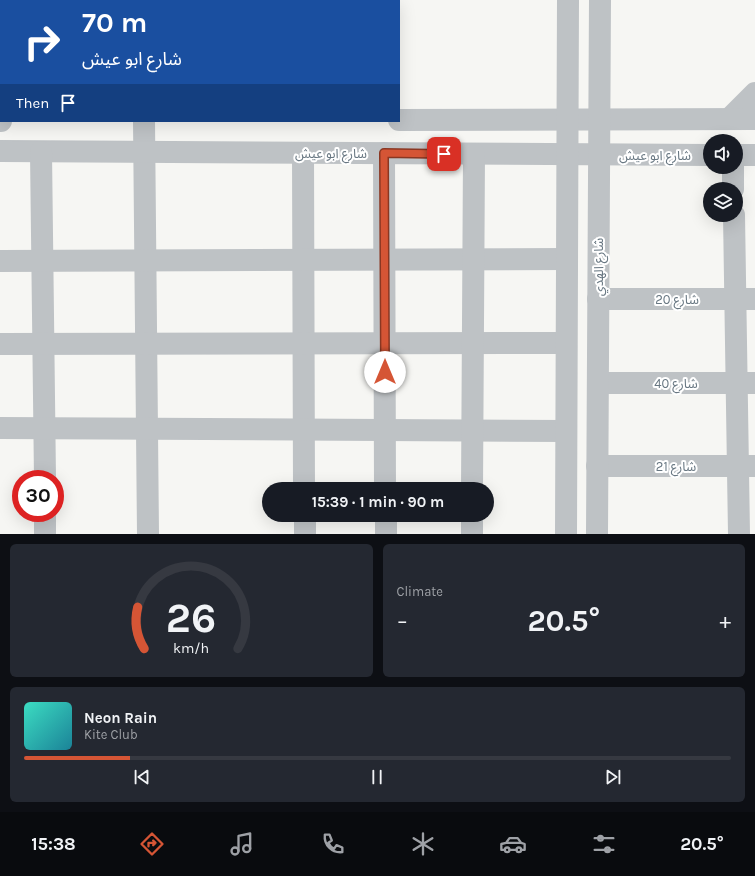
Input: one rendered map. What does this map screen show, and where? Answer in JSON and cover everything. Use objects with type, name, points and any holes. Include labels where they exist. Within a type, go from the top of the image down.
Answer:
[{"type":"street","points":[[566,534],[568,0]]},
{"type":"street","name":"شارع الهدي","points":[[597,534],[600,0]]},
{"type":"street","points":[[729,119],[755,92]]},
{"type":"street","points":[[400,120],[755,119]]},
{"type":"street","points":[[144,122],[148,534]]},
{"type":"street","name":"شارع ابو عيش","points":[[0,152],[703,155]]},
{"type":"street","points":[[41,152],[45,470]]},
{"type":"street","points":[[303,153],[304,482]]},
{"type":"street","points":[[384,153],[386,482]]},
{"type":"street","points":[[472,482],[474,154]]},
{"type":"street","points":[[743,155],[755,155]]},
{"type":"street","points":[[735,222],[745,299],[746,466],[739,534]]},
{"type":"street","points":[[0,261],[567,260]]},
{"type":"street","name":"شارع 20","points":[[598,299],[745,299]]},
{"type":"street","points":[[0,344],[566,343]]},
{"type":"street","name":"شارع 40","points":[[598,383],[746,383]]},
{"type":"street","points":[[0,428],[566,431]]},
{"type":"street","name":"شارع 21","points":[[597,466],[746,466]]},
{"type":"street","points":[[45,522],[45,534]]},
{"type":"street","points":[[304,522],[305,534]]},
{"type":"street","points":[[386,522],[386,534]]},
{"type":"street","points":[[472,522],[472,534]]},
{"type":"route","points":[[385,372],[384,153],[444,154]]}]
